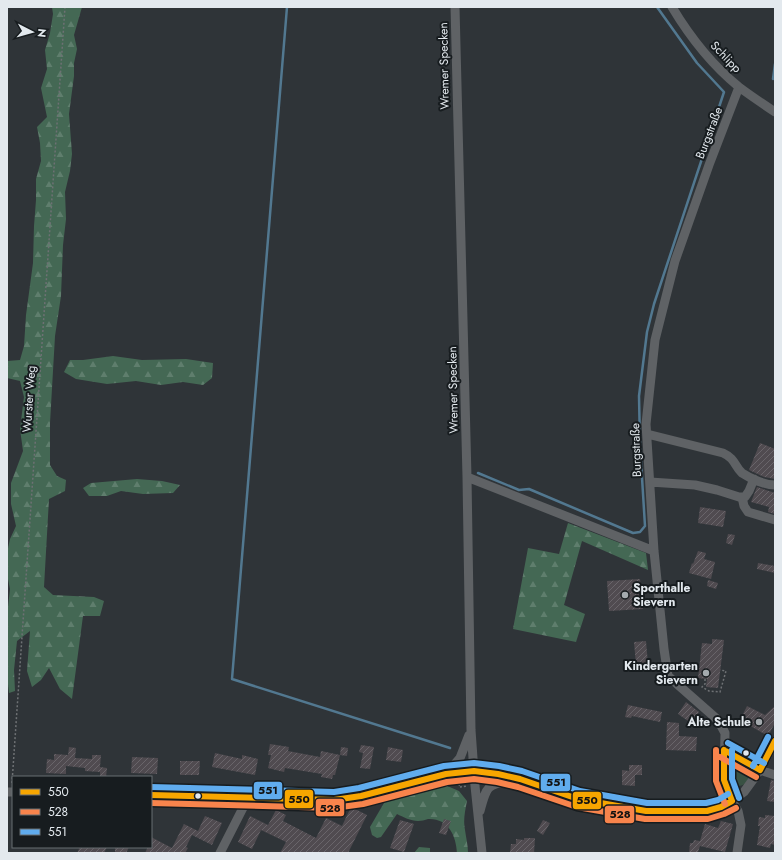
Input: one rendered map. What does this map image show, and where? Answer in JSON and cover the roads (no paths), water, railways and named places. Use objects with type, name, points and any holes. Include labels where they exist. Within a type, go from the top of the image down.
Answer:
[{"type":"street","name":"Wremer Specken","points":[[454,7],[467,477],[471,730],[482,853]]},
{"type":"street","name":"Schlipp","points":[[672,7],[689,35],[712,61],[739,87],[775,112]]},
{"type":"street","name":"Burgstraße","points":[[737,853],[741,825],[738,811],[732,801],[724,780],[725,733],[718,720],[668,676],[654,551],[646,424],[655,340],[675,261],[739,87]]},
{"type":"street","points":[[646,434],[723,452],[730,456],[742,472],[754,479],[775,485]]},
{"type":"street","points":[[467,477],[654,551]]},
{"type":"street","points":[[650,482],[695,485],[745,497],[750,491],[754,479]]},
{"type":"street","points":[[742,497],[744,506],[748,512],[775,520]]},
{"type":"street","points":[[446,774],[460,758],[471,730]]},
{"type":"street","points":[[152,795],[334,800],[360,796],[446,774],[474,771],[520,779],[578,798],[615,806],[646,811],[707,811],[721,807],[744,792],[760,770],[775,741]]},
{"type":"street","points":[[724,750],[760,770],[775,775]]},
{"type":"street","points":[[478,816],[484,794],[489,787],[495,784],[520,779]]},
{"type":"street","points":[[220,853],[248,798]]},
{"type":"waterway","points":[[287,7],[232,679],[450,748]]},
{"type":"waterway","points":[[478,473],[519,490],[529,489],[633,533],[640,532],[645,526],[640,445],[639,396],[647,332],[654,304],[724,92],[697,63],[657,7]]},
{"type":"waterway","points":[[773,79],[775,64]]},
{"type":"place","name":"Sporthalle Sievern","points":[[625,595]]},
{"type":"place","name":"Kindergarten Sievern","points":[[706,673]]},
{"type":"place","name":"Alte Schule","points":[[759,722]]}]
